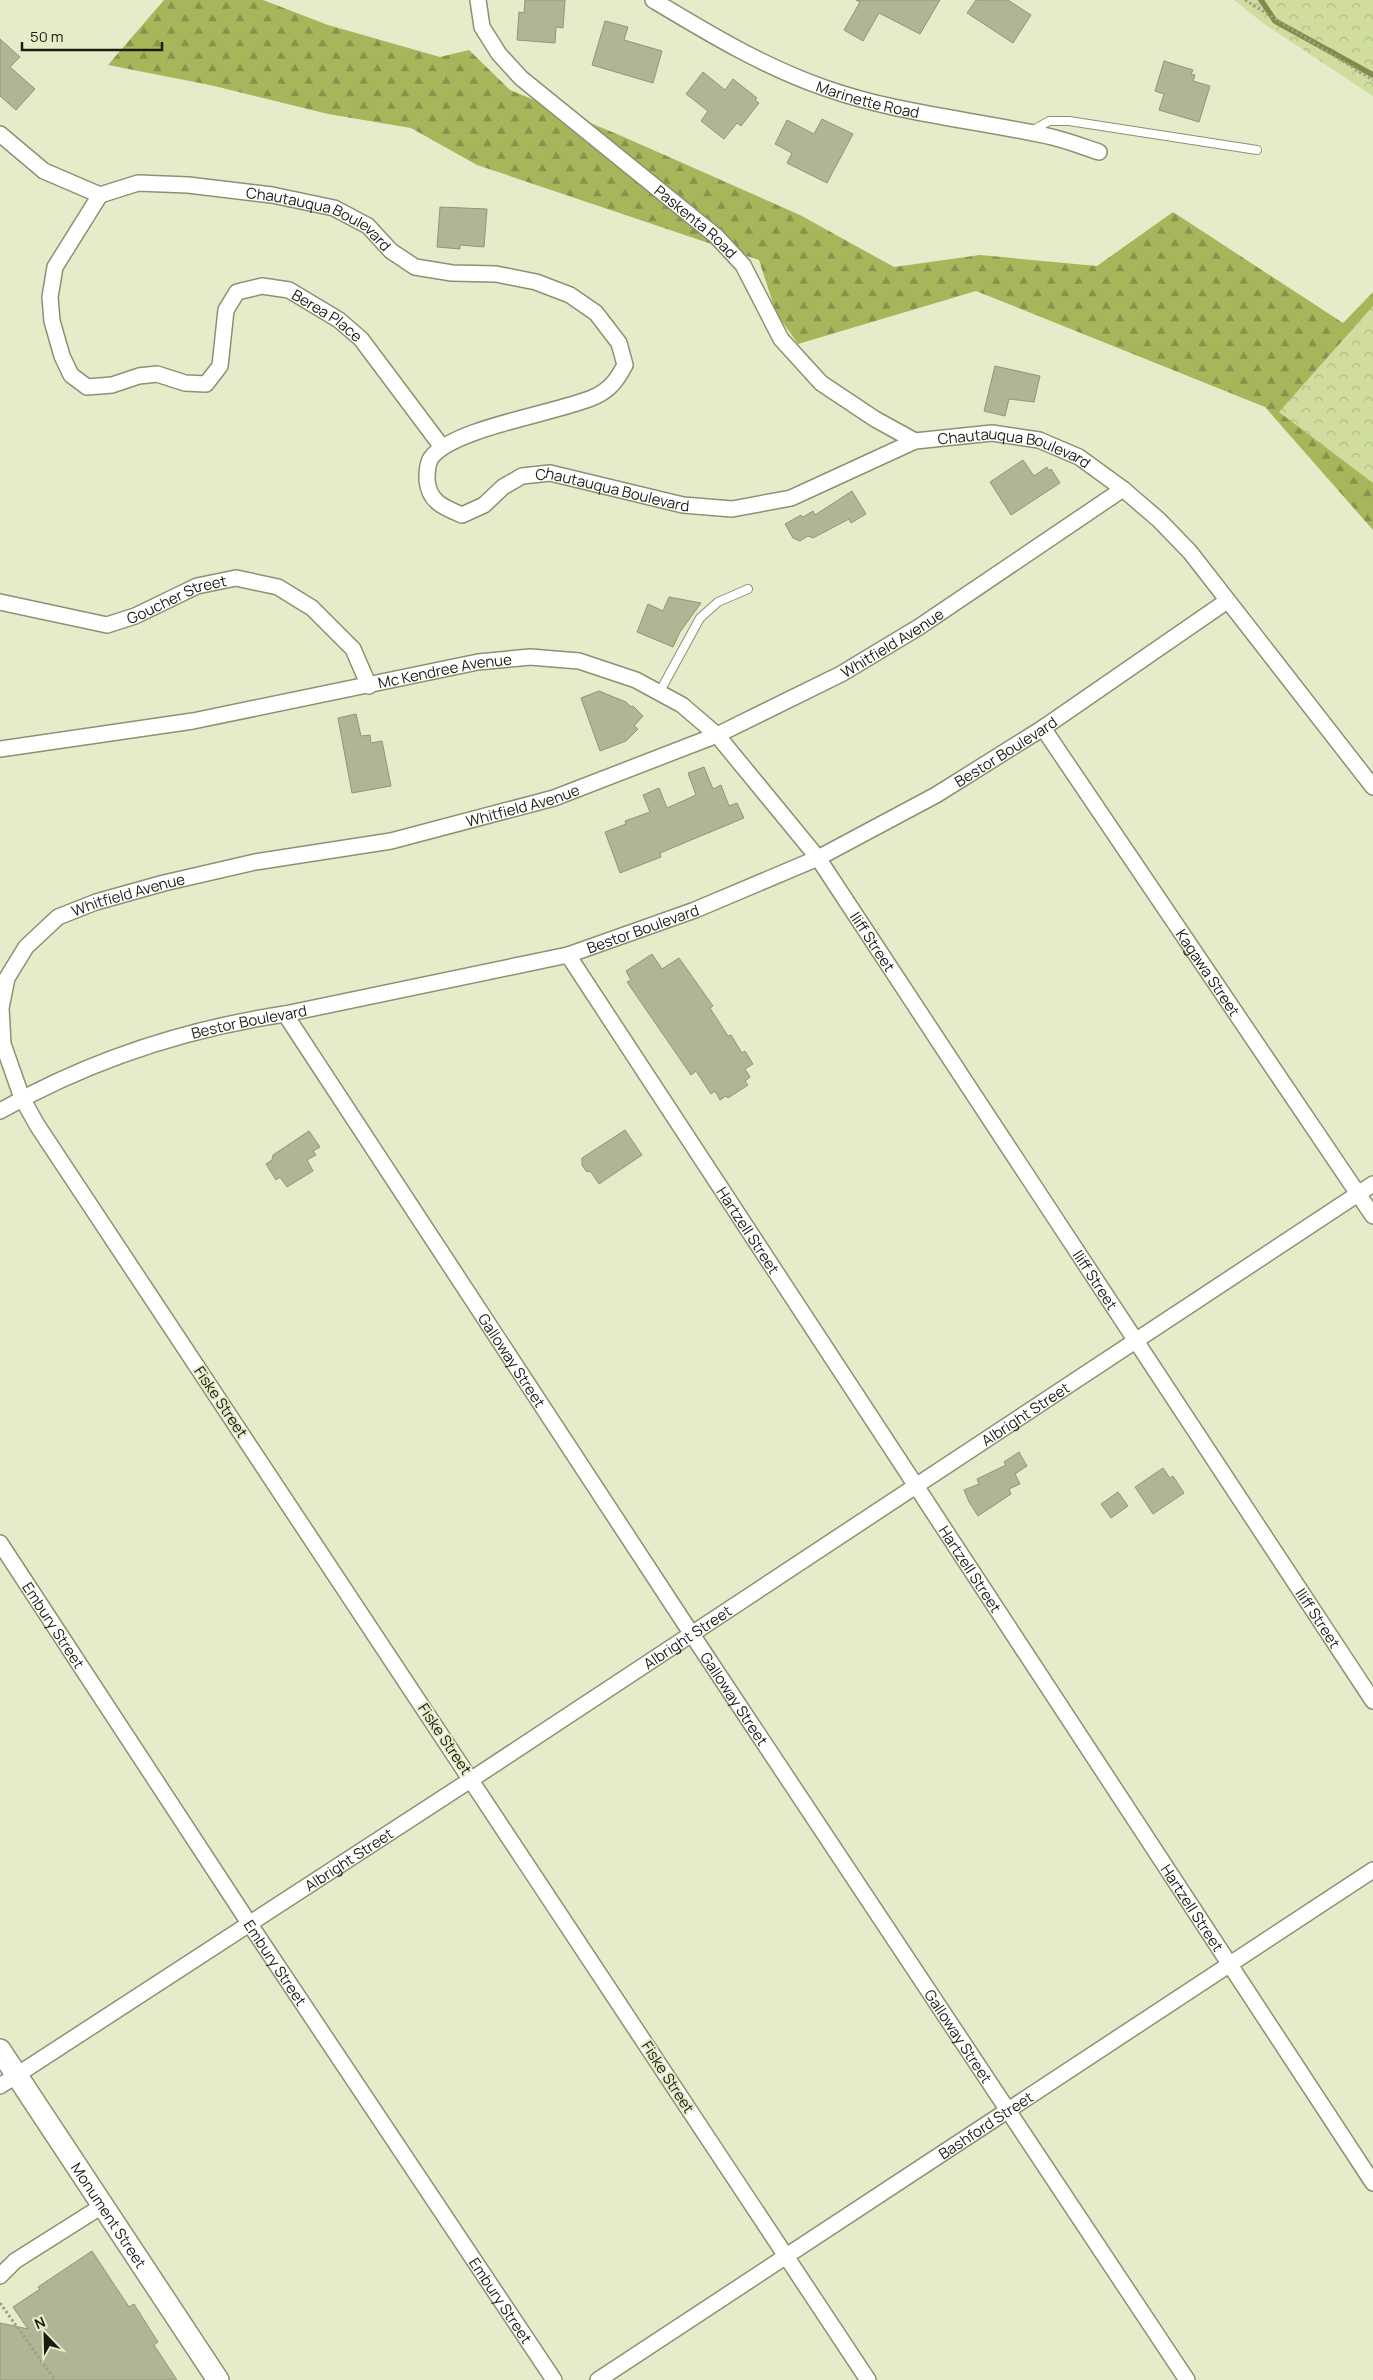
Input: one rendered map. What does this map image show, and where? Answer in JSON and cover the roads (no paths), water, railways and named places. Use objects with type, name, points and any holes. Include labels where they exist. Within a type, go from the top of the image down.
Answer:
[{"type":"street","name":"Paskenta Road","points":[[478,0],[482,27],[499,54],[521,78],[716,236],[743,265],[781,339],[821,383],[875,419],[915,441]]},
{"type":"street","name":"Marinette Road","points":[[653,0],[712,35],[773,67],[826,88],[894,107],[1054,138],[1099,152]]},
{"type":"street","points":[[0,134],[44,171],[100,195]]},
{"type":"street","name":"Chautauqua Boulevard","points":[[100,195],[138,184],[188,185],[272,195],[334,208],[368,226],[391,251],[415,266],[452,273],[496,274],[536,282],[570,295],[596,313],[619,343],[625,365],[615,384],[594,397],[487,428],[442,447],[430,458],[427,473],[428,491],[441,506],[462,515],[484,505],[503,487],[522,476],[550,473],[682,504],[732,509],[791,498],[915,441],[992,433],[1039,440],[1079,458],[1123,489],[1159,520],[1190,552],[1373,787]]},
{"type":"street","name":"Berea Place","points":[[100,195],[55,267],[50,297],[52,321],[62,356],[71,375],[87,388],[112,384],[138,376],[156,374],[185,383],[206,384],[220,366],[226,310],[237,292],[262,286],[289,290],[339,320],[361,339],[442,447]]},
{"type":"street","name":"Whitfield Avenue","points":[[22,1098],[3,1044],[1,1008],[7,978],[26,948],[58,917],[96,902],[164,883],[254,862],[391,841],[554,798],[717,735],[841,674],[911,632],[1123,489]]},
{"type":"street","name":"Goucher Street","points":[[0,602],[107,624],[135,616],[197,586],[236,578],[278,587],[312,608],[353,649],[369,686]]},
{"type":"street","name":"Bestor Boulevard","points":[[0,1111],[22,1098],[97,1064],[172,1038],[242,1020],[285,1014],[568,955],[695,910],[818,858],[936,796],[1043,728],[1227,601]]},
{"type":"street","name":"Mc Kendree Avenue","points":[[0,748],[193,721],[478,662],[530,656],[578,661],[636,680],[682,705],[717,735],[818,858]]},
{"type":"street","name":"Kagawa Street","points":[[1043,728],[1373,1216]]},
{"type":"street","name":"Iliff Street","points":[[818,858],[1373,1701]]},
{"type":"street","name":"Hartzell Street","points":[[568,955],[1373,2183]]},
{"type":"street","name":"Galloway Street","points":[[285,1014],[691,1633],[1187,2380]]},
{"type":"street","name":"Fiske Street","points":[[22,1098],[42,1133],[472,1779],[868,2380]]},
{"type":"street","name":"Albright Street","points":[[8,2080],[472,1779],[1373,1184]]},
{"type":"street","name":"Embury Street","points":[[0,1543],[249,1923],[554,2380]]},
{"type":"street","name":"Bashford Street","points":[[598,2380],[1373,1870]]},
{"type":"street","name":"Monument Street","points":[[0,2050],[8,2080],[102,2206],[218,2380]]},
{"type":"street","points":[[0,2276],[15,2261],[102,2206]]},
{"type":"lane","points":[[1028,132],[1050,121],[1069,121],[1256,150]]},
{"type":"lane","points":[[659,693],[700,618],[718,602],[748,589]]},
{"type":"waterway","points":[[1261,0],[1275,21],[1373,75]]}]
